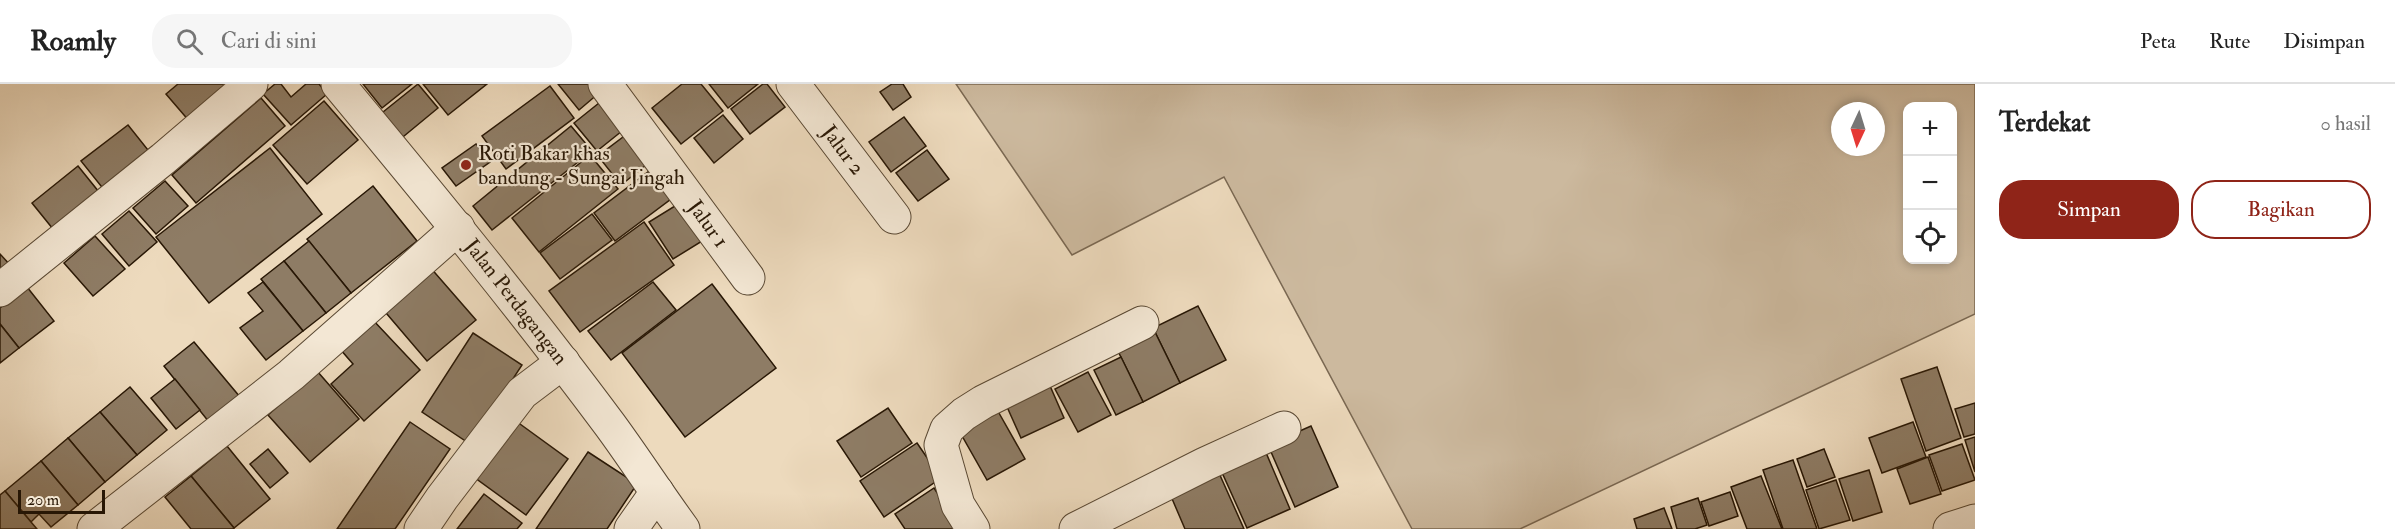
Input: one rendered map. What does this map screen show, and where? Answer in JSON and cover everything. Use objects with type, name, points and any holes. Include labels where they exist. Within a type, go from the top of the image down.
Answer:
[{"type":"street","points":[[0,290],[163,159],[251,84]]},
{"type":"street","name":"Jalan Perdagangan","points":[[338,84],[458,228],[563,362],[612,427],[683,529]]},
{"type":"street","name":"Jalur 1","points":[[605,84],[748,278]]},
{"type":"street","name":"Jalur 2","points":[[793,84],[894,217]]},
{"type":"street","points":[[94,529],[291,375],[458,228]]},
{"type":"street","points":[[973,529],[958,506],[940,445],[947,429],[982,402],[1142,323]]},
{"type":"street","points":[[421,529],[522,393],[563,362]]},
{"type":"street","points":[[1076,529],[1205,464],[1284,428]]},
{"type":"street","points":[[631,529],[657,492]]},
{"type":"street","points":[[1950,529],[1975,521]]},
{"type":"shaded area","points":[[956,84],[1975,84],[1975,314],[1520,529],[1412,529],[1224,177],[1072,255]]},
{"type":"building","points":[[178,84],[236,84],[190,122],[166,94]]},
{"type":"building","points":[[275,84],[281,84],[291,97],[306,84],[319,84],[327,94],[291,125],[263,94]]},
{"type":"building","points":[[363,84],[412,84],[382,108]]},
{"type":"building","points":[[418,84],[438,108],[398,141],[378,116]]},
{"type":"building","points":[[423,84],[487,84],[448,115]]},
{"type":"building","points":[[558,84],[592,84],[599,93],[579,110]]},
{"type":"building","points":[[682,84],[701,84],[723,111],[681,144],[652,108]]},
{"type":"building","points":[[709,84],[758,84],[728,108]]},
{"type":"building","points":[[763,84],[767,84],[785,107],[750,134],[731,109]]},
{"type":"building","points":[[892,84],[903,84],[911,97],[893,110],[880,92]]},
{"type":"building","points":[[550,86],[574,118],[506,169],[482,136]]},
{"type":"building","points":[[261,98],[285,126],[196,203],[172,175]]},
{"type":"building","points":[[604,99],[627,127],[597,151],[574,123]]},
{"type":"building","points":[[324,101],[358,140],[307,184],[273,145]]},
{"type":"building","points":[[723,115],[743,139],[714,163],[694,138]]},
{"type":"building","points":[[904,117],[926,146],[891,172],[869,142]]},
{"type":"building","points":[[128,125],[156,160],[109,196],[81,161]]},
{"type":"building","points":[[571,126],[592,151],[492,230],[473,206]]},
{"type":"building","points":[[627,134],[650,162],[621,185],[598,156]]},
{"type":"building","name":"Roti Bakar khas bandung - Sungai Jingah","points":[[476,144],[490,162],[456,186],[442,168]]},
{"type":"building","points":[[270,148],[322,214],[209,303],[156,237]]},
{"type":"building","points":[[927,150],[949,179],[918,201],[896,173]]},
{"type":"building","points":[[590,155],[618,189],[539,252],[512,218]]},
{"type":"building","points":[[657,165],[679,193],[615,241],[594,213]]},
{"type":"building","points":[[78,166],[103,197],[57,234],[32,203]]},
{"type":"building","points":[[165,181],[188,206],[156,234],[133,208]]},
{"type":"building","points":[[373,186],[417,241],[351,293],[307,239]]},
{"type":"building","points":[[683,201],[707,238],[673,259],[649,222]]},
{"type":"building","points":[[129,211],[157,242],[129,266],[102,234]]},
{"type":"building","points":[[592,214],[612,240],[560,279],[540,253]]},
{"type":"building","points":[[644,222],[674,265],[580,332],[549,291]]},
{"type":"building","points":[[95,236],[125,269],[93,296],[64,263]]},
{"type":"building","points":[[309,241],[351,293],[326,313],[284,261]]},
{"type":"building","points":[[0,254],[11,266],[0,275]]},
{"type":"building","points":[[284,261],[326,313],[303,331],[261,279]]},
{"type":"building","points":[[429,266],[476,320],[427,361],[381,307]]},
{"type":"building","points":[[263,282],[303,331],[266,360],[240,328],[263,311],[248,293]]},
{"type":"building","points":[[653,282],[676,310],[611,360],[588,331]]},
{"type":"building","points":[[712,284],[776,368],[685,437],[622,353]]},
{"type":"building","points":[[27,287],[54,321],[19,348],[0,324],[0,308]]},
{"type":"building","points":[[1198,306],[1226,360],[1180,383],[1153,328]]},
{"type":"building","points":[[372,319],[420,370],[364,421],[331,384],[353,364],[340,349]]},
{"type":"building","points":[[0,324],[19,348],[0,363]]},
{"type":"building","points":[[1153,328],[1180,383],[1143,402],[1116,347]]},
{"type":"building","points":[[473,333],[522,365],[470,444],[422,412]]},
{"type":"building","points":[[194,342],[240,397],[209,422],[164,366]]},
{"type":"building","points":[[1121,357],[1143,402],[1116,415],[1094,370]]},
{"type":"building","points":[[1937,367],[1961,438],[1926,451],[1901,379]]},
{"type":"building","points":[[317,371],[359,419],[310,462],[268,415]]},
{"type":"building","points":[[1088,372],[1111,415],[1078,432],[1055,389]]},
{"type":"building","points":[[175,379],[200,410],[176,429],[151,398]]},
{"type":"building","points":[[1047,379],[1064,418],[1021,438],[1003,398]]},
{"type":"building","points":[[130,387],[167,430],[137,455],[100,412]]},
{"type":"building","points":[[1975,403],[1975,434],[1964,437],[1955,409]]},
{"type":"building","points":[[995,406],[1025,459],[987,480],[957,427]]},
{"type":"building","points":[[888,408],[912,443],[861,477],[837,441]]},
{"type":"building","points":[[100,412],[137,455],[105,482],[68,438]]},
{"type":"building","points":[[509,416],[568,459],[526,515],[467,472]]},
{"type":"building","points":[[410,422],[450,449],[395,529],[337,529]]},
{"type":"building","points":[[1913,422],[1926,457],[1882,473],[1869,438]]},
{"type":"building","points":[[1311,426],[1338,487],[1295,507],[1268,445]]},
{"type":"building","points":[[1975,437],[1975,472],[1965,440]]},
{"type":"building","points":[[68,438],[105,482],[78,505],[41,461]]},
{"type":"building","points":[[917,443],[941,478],[884,517],[860,481]]},
{"type":"building","points":[[1962,444],[1975,480],[1942,491],[1929,455]]},
{"type":"building","points":[[227,446],[270,499],[234,528],[191,476]]},
{"type":"building","points":[[1264,448],[1290,509],[1247,528],[1220,468]]},
{"type":"building","points":[[268,449],[288,473],[270,488],[250,464]]},
{"type":"building","points":[[1824,449],[1835,477],[1807,487],[1797,459]]},
{"type":"building","points":[[588,452],[637,484],[607,529],[536,529]]},
{"type":"building","points":[[1928,457],[1941,494],[1910,504],[1897,469]]},
{"type":"building","points":[[1793,460],[1817,529],[1783,529],[1763,470]]},
{"type":"building","points":[[41,461],[78,505],[51,527],[39,514],[31,522],[5,491]]},
{"type":"building","points":[[1869,470],[1882,512],[1853,521],[1839,479]]},
{"type":"building","points":[[1219,473],[1244,529],[1185,529],[1170,494]]},
{"type":"building","points":[[191,476],[233,529],[191,529],[165,497]]},
{"type":"building","points":[[1761,476],[1782,529],[1747,529],[1731,487]]},
{"type":"building","points":[[1836,480],[1850,520],[1819,529],[1806,490]]},
{"type":"building","points":[[934,488],[961,529],[905,529],[895,514]]},
{"type":"building","points":[[5,491],[37,529],[0,529],[0,495]]},
{"type":"building","points":[[1730,492],[1738,516],[1709,526],[1701,502]]},
{"type":"building","points":[[484,494],[522,523],[517,529],[457,529]]},
{"type":"building","points":[[1698,498],[1707,525],[1695,529],[1677,529],[1671,507]]},
{"type":"building","points":[[1664,508],[1672,529],[1637,529],[1634,519]]},
{"type":"place","name":"Roti Bakar khas bandung - Sungai Jingah","points":[[466,165]]}]
